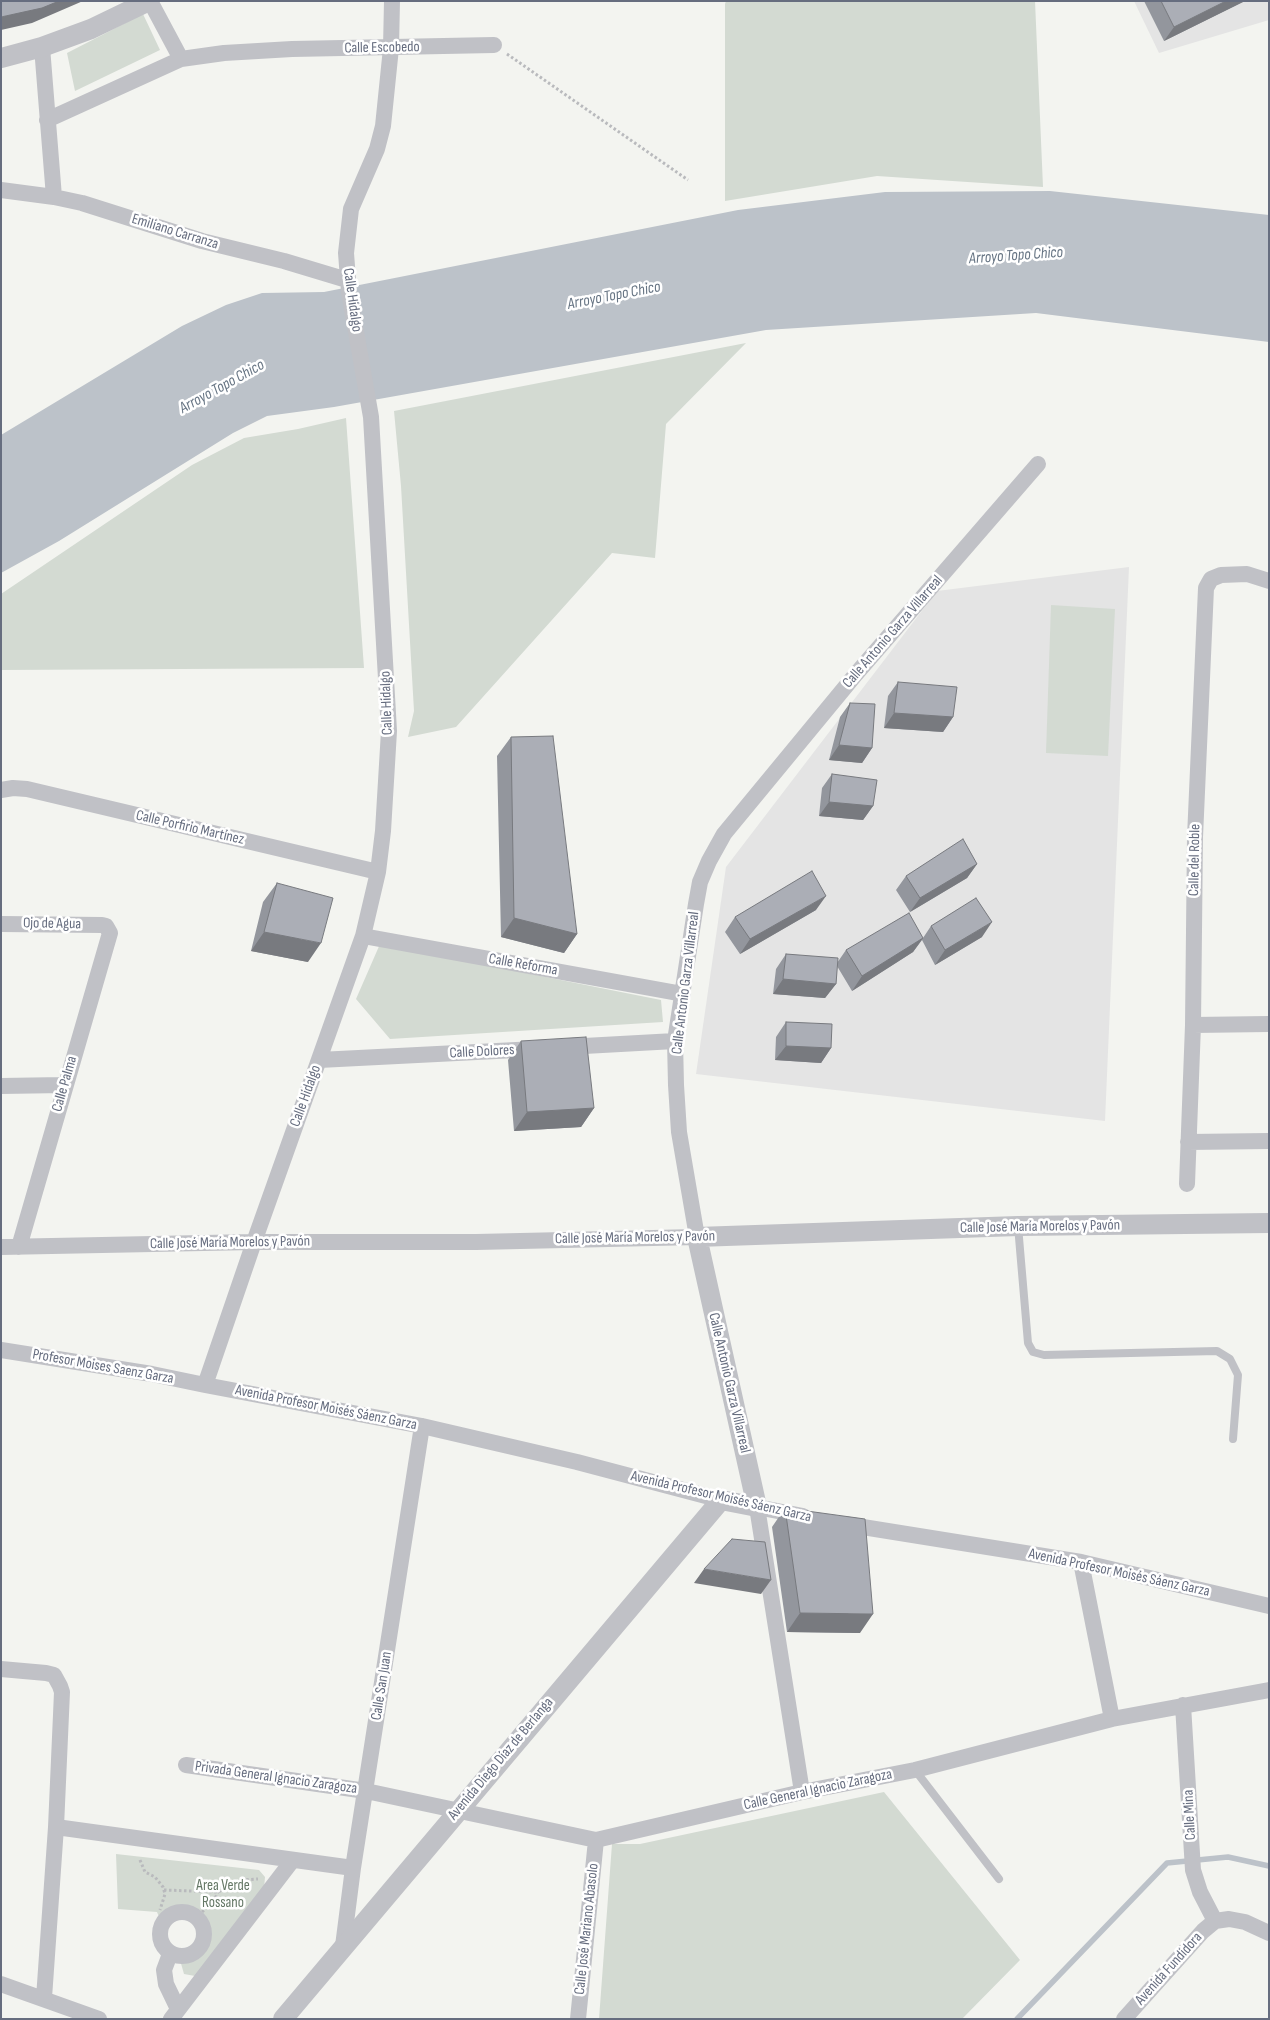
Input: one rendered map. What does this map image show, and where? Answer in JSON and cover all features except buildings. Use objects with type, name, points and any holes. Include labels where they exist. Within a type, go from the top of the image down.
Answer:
[{"type":"street","points":[[1,58],[42,47],[91,29],[149,1],[181,59]]},
{"type":"street","name":"Calle Hidalgo","points":[[205,1385],[363,936],[378,872],[383,831],[389,731],[371,417],[348,286],[346,253],[351,209],[377,150],[383,126],[391,48],[392,1]]},
{"type":"street","name":"Calle Escobedo","points":[[47,120],[181,59],[224,53],[292,49],[494,45]]},
{"type":"street","points":[[42,47],[54,197]]},
{"type":"street","name":"Emiliano Carranza","points":[[1,190],[82,203],[202,241],[292,263],[348,286]]},
{"type":"street","name":"Calle Antonio Garza Villarreal","points":[[802,1792],[757,1507],[696,1237],[680,1132],[676,1085],[676,1041],[700,882],[709,860],[724,834],[856,674],[1038,464]]},
{"type":"street","name":"Calle del Roble","points":[[1187,1184],[1193,1025],[1195,837],[1206,588],[1211,579],[1221,575],[1247,574],[1269,581]]},
{"type":"street","name":"Calle Porfirio Martínez","points":[[1,790],[13,788],[27,789],[378,872]]},
{"type":"street","name":"Ojo de Agua","points":[[1,924],[102,925]]},
{"type":"street","name":"Calle Palma","points":[[19,1247],[64,1085],[110,933],[106,926],[102,925]]},
{"type":"street","name":"Calle Reforma","points":[[363,936],[683,994]]},
{"type":"street","points":[[1193,1025],[1269,1024]]},
{"type":"street","name":"Calle Dolores","points":[[319,1060],[676,1041]]},
{"type":"street","points":[[1,1086],[64,1085]]},
{"type":"street","points":[[1188,1142],[1269,1141]]},
{"type":"street","name":"Calle José María Morelos y Pavón","points":[[1,1247],[254,1242],[476,1242],[1018,1226],[1269,1223]]},
{"type":"street","name":"Profesor Moises Saenz Garza","points":[[1,1350],[152,1374],[205,1385]]},
{"type":"street","name":"Avenida Profesor Moisés Sáenz Garza","points":[[205,1385],[422,1426],[577,1462],[721,1500],[826,1521],[1081,1562],[1269,1606]]},
{"type":"street","name":"Calle San Juan","points":[[343,1946],[353,1868],[422,1426]]},
{"type":"street","name":"Avenida Diego Díaz de Berlanga","points":[[283,2019],[721,1500]]},
{"type":"street","points":[[1081,1562],[1112,1719]]},
{"type":"street","points":[[1,1669],[54,1675],[60,1686],[56,1827],[44,1998]]},
{"type":"street","name":"Calle General Ignacio Zaragoza","points":[[366,1791],[596,1840],[802,1792],[915,1770],[1112,1719],[1269,1690]]},
{"type":"street","name":"Calle Mina","points":[[1183,1705],[1193,1870],[1200,1892],[1215,1921]]},
{"type":"street","name":"Privada General Ignacio Zaragoza","points":[[186,1765],[366,1791]]},
{"type":"street","points":[[56,1827],[353,1868]]},
{"type":"street","name":"Calle José Mariano Abasolo","points":[[578,2019],[596,1840]]},
{"type":"street","points":[[175,2014],[292,1861]]},
{"type":"street","points":[[1215,1921],[1229,1919],[1245,1922],[1269,1933]]},
{"type":"street","name":"Avenida Fundidora","points":[[1124,2019],[1203,1931],[1215,1921]]},
{"type":"street","points":[[170,1954],[164,1970],[175,2014]]},
{"type":"street","points":[[1,1984],[99,2019]]},
{"type":"lane","points":[[1018,1226],[1028,1344],[1033,1352],[1044,1355],[1217,1350],[1230,1359],[1238,1375],[1233,1439]]},
{"type":"lane","points":[[915,1770],[999,1878]]},
{"type":"path","points":[[494,45],[688,180]]},
{"type":"path","points":[[140,1860],[145,1872],[156,1877],[164,1890],[165,1894],[160,1910]]},
{"type":"path","points":[[164,1890],[218,1892],[242,1880],[261,1878]]},
{"type":"path","points":[[202,1912],[214,1901],[218,1892]]},
{"type":"shaded area","points":[[1134,1],[1269,1],[1269,20],[1159,53]]},
{"type":"shaded area","points":[[1129,567],[1105,1121],[696,1074],[726,867],[937,591]]},
{"type":"green space","points":[[726,1],[1035,1],[1043,187],[877,176],[725,201]]},
{"type":"green space","points":[[143,14],[160,50],[75,91],[67,53]]},
{"type":"green space","points":[[746,343],[666,424],[655,558],[612,553],[456,727],[408,737],[414,711],[401,486],[394,411]]},
{"type":"green space","points":[[346,418],[364,668],[1,670],[1,594],[192,465],[244,438],[298,429]]},
{"type":"green space","points":[[1051,605],[1115,609],[1108,756],[1046,753]]},
{"type":"green space","points":[[380,944],[661,1000],[663,1022],[390,1039],[356,999]]},
{"type":"green space","points":[[884,1792],[1020,1960],[962,2019],[599,2019],[612,1844],[640,1844]]},
{"type":"green space","name":"Area Verde Rossano","points":[[116,1854],[259,1870],[265,1877],[264,1889],[195,1976],[184,1974],[180,1960],[197,1954],[207,1944],[207,1922],[199,1911],[186,1907],[178,1906],[165,1911],[159,1917],[157,1912],[118,1909]]},
{"type":"water","name":"Arroyo Topo Chico","points":[[1050,191],[1269,215],[1269,342],[1036,313],[766,330],[334,407],[267,416],[233,433],[59,541],[1,573],[1,435],[182,326],[226,305],[262,293],[324,292],[738,210],[885,192]]},
{"type":"waterway","points":[[1017,2019],[1167,1863],[1228,1857],[1269,1866]]}]
